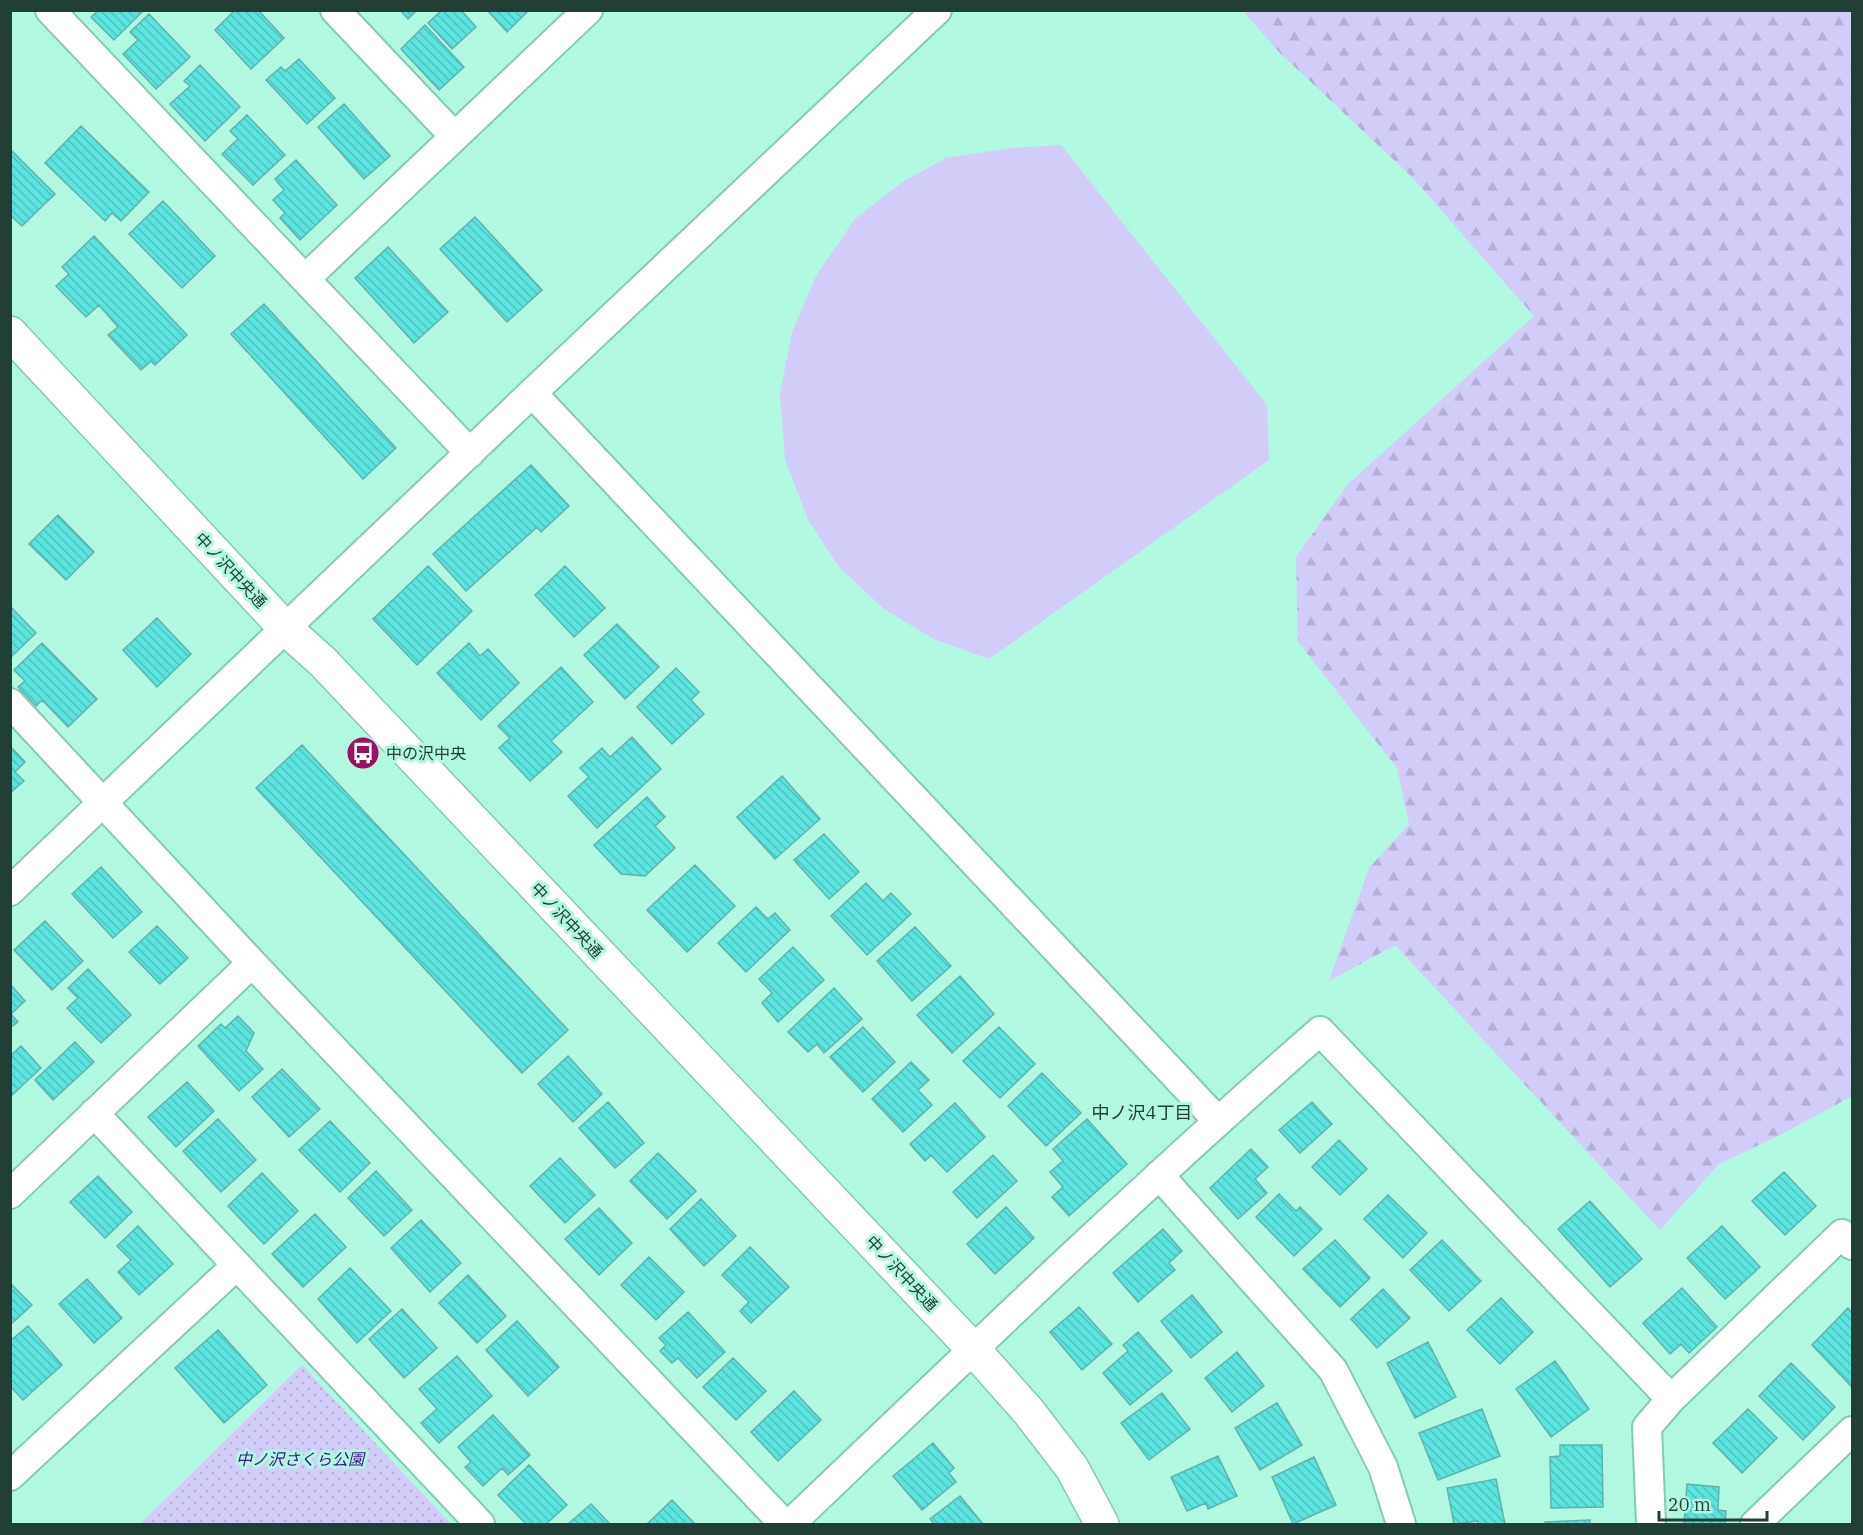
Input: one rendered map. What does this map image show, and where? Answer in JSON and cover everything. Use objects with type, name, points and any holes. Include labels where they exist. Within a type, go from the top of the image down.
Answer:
[{"type":"street","points":[[50,10],[470,453]]},
{"type":"street","points":[[335,10],[454,136]]},
{"type":"street","points":[[306,278],[588,10]]},
{"type":"street","points":[[10,891],[937,10]]},
{"type":"street","name":"中ノ沢中央通","points":[[10,333],[285,628],[323,662],[973,1349],[1029,1412],[1072,1468],[1102,1524]]},
{"type":"street","points":[[532,393],[1217,1120]]},
{"type":"street","points":[[10,703],[252,963],[784,1524]]},
{"type":"street","points":[[10,1194],[252,963]]},
{"type":"street","points":[[790,1524],[1217,1120],[1320,1031],[1671,1399]]},
{"type":"street","points":[[94,1113],[480,1524]]},
{"type":"street","points":[[1159,1175],[1333,1370],[1383,1467],[1401,1524]]},
{"type":"street","points":[[1651,1524],[1647,1426],[1671,1399],[1842,1234],[1852,1245]]},
{"type":"street","points":[[10,1476],[237,1265]]},
{"type":"street","points":[[1755,1524],[1852,1431]]},
{"type":"green space","points":[[1243,11],[1852,11],[1852,1096],[1780,1135],[1719,1164],[1660,1230],[1395,945],[1329,981],[1369,868],[1409,824],[1397,768],[1298,642],[1296,557],[1348,484],[1534,316],[1413,178],[1280,53]]},
{"type":"green space","points":[[1061,145],[1267,405],[1269,460],[989,659],[934,639],[884,609],[839,567],[808,520],[785,459],[780,394],[792,332],[816,276],[855,219],[901,183],[946,158],[1010,148]]},
{"type":"green space","name":"中ノ沢さくら公園","points":[[302,1365],[451,1524],[140,1524]]},
{"type":"building","points":[[99,10],[144,10],[114,40],[91,17]]},
{"type":"building","points":[[235,10],[258,10],[284,38],[251,69],[215,30]]},
{"type":"building","points":[[400,10],[417,10],[408,19]]},
{"type":"building","points":[[442,10],[461,10],[476,27],[452,49],[428,23]]},
{"type":"building","points":[[487,10],[529,10],[507,32]]},
{"type":"building","points":[[149,14],[190,57],[156,89],[123,54],[138,40],[130,32]]},
{"type":"building","points":[[425,25],[464,67],[439,90],[401,49]]},
{"type":"building","points":[[299,59],[335,98],[307,124],[266,80],[281,67],[285,71]]},
{"type":"building","points":[[200,65],[240,107],[205,141],[170,104],[190,86],[184,81]]},
{"type":"building","points":[[344,104],[390,156],[364,179],[318,127]]},
{"type":"building","points":[[247,115],[285,155],[253,185],[222,154],[238,139],[230,131]]},
{"type":"building","points":[[81,126],[149,192],[121,221],[112,213],[105,221],[45,163]]},
{"type":"building","points":[[10,149],[55,194],[22,226],[10,215]]},
{"type":"building","points":[[296,160],[337,205],[300,240],[280,218],[285,213],[273,200],[284,190],[275,179]]},
{"type":"building","points":[[163,201],[215,256],[182,288],[129,234]]},
{"type":"building","points":[[475,217],[542,290],[507,322],[440,249]]},
{"type":"building","points":[[94,236],[187,335],[155,365],[151,361],[141,370],[108,335],[118,327],[99,305],[86,317],[56,286],[69,274],[62,267]]},
{"type":"building","points":[[388,247],[448,312],[414,343],[355,278]]},
{"type":"building","points":[[264,304],[396,448],[363,479],[231,334]]},
{"type":"building","points":[[531,465],[569,506],[541,532],[537,527],[466,591],[433,554]]},
{"type":"building","points":[[58,515],[94,552],[66,580],[29,544]]},
{"type":"building","points":[[428,566],[472,611],[417,665],[373,619]]},
{"type":"building","points":[[565,566],[605,608],[574,637],[535,595]]},
{"type":"building","points":[[10,606],[36,633],[10,658]]},
{"type":"building","points":[[157,618],[191,654],[157,687],[123,650]]},
{"type":"building","points":[[617,624],[659,667],[625,699],[584,655]]},
{"type":"building","points":[[42,643],[97,699],[68,727],[42,700],[36,706],[18,687],[25,681],[14,670]]},
{"type":"building","points":[[469,643],[480,656],[488,649],[519,683],[481,720],[437,673]]},
{"type":"building","points":[[561,667],[593,702],[551,741],[562,752],[530,781],[499,748],[510,738],[498,726]]},
{"type":"building","points":[[676,668],[699,692],[691,700],[704,714],[672,744],[637,707]]},
{"type":"building","points":[[632,737],[661,769],[597,828],[568,796],[589,777],[580,768],[602,748],[610,757]]},
{"type":"building","points":[[302,745],[568,1030],[522,1073],[256,788]]},
{"type":"building","points":[[10,746],[25,762],[15,772],[24,781],[10,793]]},
{"type":"building","points":[[782,776],[820,819],[775,859],[737,817]]},
{"type":"building","points":[[647,797],[665,817],[655,826],[675,848],[645,876],[621,874],[594,845]]},
{"type":"building","points":[[824,834],[859,872],[829,899],[794,860]]},
{"type":"building","points":[[695,865],[735,906],[687,952],[647,910]]},
{"type":"building","points":[[101,867],[142,912],[113,938],[72,894]]},
{"type":"building","points":[[866,883],[883,901],[891,893],[911,914],[867,955],[831,916]]},
{"type":"building","points":[[756,907],[768,919],[775,913],[790,930],[746,972],[718,943]]},
{"type":"building","points":[[45,921],[83,961],[52,990],[14,950]]},
{"type":"building","points":[[157,926],[188,958],[160,984],[129,952]]},
{"type":"building","points":[[915,927],[951,966],[912,1001],[877,961]]},
{"type":"building","points":[[793,947],[824,980],[778,1022],[762,1003],[772,993],[759,979]]},
{"type":"building","points":[[88,969],[131,1015],[101,1043],[67,1008],[78,998],[68,988]]},
{"type":"building","points":[[960,976],[994,1014],[952,1053],[917,1015]]},
{"type":"building","points":[[10,984],[25,1001],[11,1014],[18,1022],[10,1028]]},
{"type":"building","points":[[834,988],[862,1019],[824,1053],[817,1044],[808,1052],[788,1032]]},
{"type":"building","points":[[238,1016],[254,1033],[246,1051],[263,1069],[239,1091],[198,1046],[221,1024],[225,1028]]},
{"type":"building","points":[[863,1027],[895,1062],[863,1092],[830,1057]]},
{"type":"building","points":[[999,1027],[1035,1064],[1000,1098],[963,1061]]},
{"type":"building","points":[[75,1042],[94,1062],[53,1100],[35,1080]]},
{"type":"building","points":[[21,1046],[41,1068],[10,1097],[10,1056]]},
{"type":"building","points":[[568,1056],[602,1094],[573,1122],[538,1084]]},
{"type":"building","points":[[911,1062],[929,1080],[918,1090],[932,1105],[903,1132],[872,1099]]},
{"type":"building","points":[[282,1069],[320,1109],[289,1137],[252,1097]]},
{"type":"building","points":[[1042,1073],[1081,1113],[1046,1146],[1008,1106]]},
{"type":"building","points":[[187,1082],[214,1111],[176,1147],[148,1117]]},
{"type":"building","points":[[608,1102],[644,1143],[615,1168],[579,1128]]},
{"type":"building","points":[[1312,1102],[1332,1124],[1300,1153],[1279,1130]]},
{"type":"building","points":[[955,1103],[985,1137],[947,1172],[931,1155],[925,1161],[910,1144]]},
{"type":"building","points":[[218,1119],[256,1160],[221,1192],[183,1151]]},
{"type":"building","points":[[1087,1119],[1127,1164],[1069,1216],[1052,1197],[1063,1187],[1050,1172],[1063,1161],[1053,1149]]},
{"type":"building","points":[[330,1121],[370,1163],[340,1192],[299,1150]]},
{"type":"building","points":[[1339,1140],[1367,1169],[1340,1195],[1312,1167]]},
{"type":"building","points":[[1251,1149],[1268,1167],[1255,1179],[1267,1193],[1238,1219],[1210,1188]]},
{"type":"building","points":[[658,1153],[696,1191],[667,1219],[630,1181]]},
{"type":"building","points":[[993,1155],[1017,1181],[977,1218],[953,1192]]},
{"type":"building","points":[[560,1158],[595,1195],[565,1223],[530,1186]]},
{"type":"building","points":[[376,1171],[412,1210],[384,1236],[348,1198]]},
{"type":"building","points":[[1784,1172],[1816,1206],[1785,1235],[1752,1201]]},
{"type":"building","points":[[262,1173],[298,1211],[264,1244],[228,1206]]},
{"type":"building","points":[[98,1176],[132,1212],[105,1238],[70,1202]]},
{"type":"building","points":[[1279,1194],[1296,1211],[1300,1207],[1322,1229],[1294,1256],[1256,1217]]},
{"type":"building","points":[[1388,1195],[1427,1233],[1403,1258],[1364,1219]]},
{"type":"building","points":[[701,1199],[736,1236],[704,1266],[670,1229]]},
{"type":"building","points":[[1590,1201],[1642,1259],[1610,1287],[1558,1229]]},
{"type":"building","points":[[1006,1207],[1034,1238],[995,1274],[967,1244]]},
{"type":"building","points":[[599,1208],[632,1243],[599,1275],[565,1239]]},
{"type":"building","points":[[315,1214],[346,1247],[303,1287],[272,1254]]},
{"type":"building","points":[[421,1220],[461,1263],[430,1292],[391,1248]]},
{"type":"building","points":[[138,1226],[173,1264],[139,1295],[118,1272],[131,1260],[117,1246]]},
{"type":"building","points":[[1722,1226],[1760,1267],[1725,1299],[1687,1258]]},
{"type":"building","points":[[1163,1229],[1182,1251],[1169,1263],[1175,1270],[1138,1302],[1113,1273]]},
{"type":"building","points":[[1335,1240],[1370,1278],[1340,1307],[1303,1269]]},
{"type":"building","points":[[1442,1240],[1481,1281],[1449,1311],[1410,1270]]},
{"type":"building","points":[[750,1247],[789,1287],[751,1323],[740,1311],[749,1302],[722,1275]]},
{"type":"building","points":[[649,1257],[684,1292],[656,1320],[621,1285]]},
{"type":"building","points":[[350,1268],[391,1311],[357,1343],[318,1299]]},
{"type":"building","points":[[468,1275],[506,1316],[477,1343],[439,1303]]},
{"type":"building","points":[[87,1279],[122,1318],[94,1343],[59,1304]]},
{"type":"building","points":[[10,1283],[32,1305],[10,1325]]},
{"type":"building","points":[[1682,1288],[1717,1327],[1689,1353],[1681,1344],[1670,1354],[1643,1323]]},
{"type":"building","points":[[1383,1289],[1410,1318],[1377,1348],[1351,1319]]},
{"type":"building","points":[[1192,1295],[1222,1332],[1191,1358],[1161,1321]]},
{"type":"building","points":[[1501,1298],[1533,1332],[1500,1364],[1467,1330]]},
{"type":"building","points":[[1079,1307],[1112,1344],[1082,1370],[1050,1332]]},
{"type":"building","points":[[1848,1308],[1852,1313],[1852,1387],[1812,1345]]},
{"type":"building","points":[[402,1309],[437,1348],[404,1378],[369,1339]]},
{"type":"building","points":[[688,1312],[725,1352],[697,1378],[678,1358],[672,1363],[660,1351],[666,1345],[659,1338]]},
{"type":"building","points":[[517,1321],[559,1367],[528,1396],[486,1350]]},
{"type":"building","points":[[28,1326],[62,1365],[23,1400],[10,1386],[10,1341]]},
{"type":"building","points":[[218,1330],[267,1385],[224,1423],[175,1368]]},
{"type":"building","points":[[1138,1332],[1172,1371],[1130,1405],[1103,1373],[1128,1351],[1123,1345]]},
{"type":"building","points":[[1428,1342],[1456,1397],[1415,1418],[1387,1363]]},
{"type":"building","points":[[1237,1352],[1264,1386],[1232,1412],[1205,1378]]},
{"type":"building","points":[[457,1356],[492,1396],[439,1443],[421,1423],[437,1409],[419,1389]]},
{"type":"building","points":[[733,1358],[766,1391],[736,1420],[703,1387]]},
{"type":"building","points":[[1555,1361],[1589,1409],[1551,1437],[1516,1389]]},
{"type":"building","points":[[1791,1363],[1835,1407],[1803,1440],[1759,1396]]},
{"type":"building","points":[[794,1391],[821,1420],[778,1461],[751,1432]]},
{"type":"building","points":[[1162,1393],[1190,1429],[1149,1460],[1121,1423]]},
{"type":"building","points":[[1277,1403],[1302,1445],[1260,1470],[1235,1428]]},
{"type":"building","points":[[1482,1409],[1500,1456],[1438,1480],[1419,1433]]},
{"type":"building","points":[[1748,1409],[1777,1438],[1742,1473],[1713,1443]]},
{"type":"building","points":[[493,1415],[530,1455],[508,1475],[502,1468],[483,1486],[465,1467],[471,1462],[458,1447]]},
{"type":"building","points":[[933,1443],[954,1468],[949,1473],[956,1482],[922,1510],[893,1476]]},
{"type":"building","points":[[1560,1445],[1602,1445],[1603,1507],[1551,1508],[1550,1457],[1560,1456]]},
{"type":"building","points":[[1218,1456],[1237,1496],[1208,1509],[1206,1503],[1187,1511],[1171,1477]]},
{"type":"building","points":[[1314,1457],[1336,1505],[1293,1524],[1272,1477]]},
{"type":"building","points":[[529,1465],[567,1505],[546,1524],[526,1524],[498,1495]]},
{"type":"building","points":[[1496,1479],[1505,1524],[1478,1524],[1478,1521],[1454,1524],[1447,1488]]},
{"type":"building","points":[[1687,1484],[1719,1487],[1718,1510],[1726,1511],[1725,1524],[1684,1524]]},
{"type":"building","points":[[960,1496],[983,1524],[934,1524],[930,1519]]},
{"type":"building","points":[[672,1500],[695,1524],[647,1524]]},
{"type":"building","points":[[591,1504],[610,1524],[568,1524]]},
{"type":"building","points":[[1590,1520],[1590,1524],[1545,1524],[1545,1522]]},
{"type":"place","name":"中の沢中央","points":[[363,753]]},
{"type":"district","name":"中ノ沢4丁目","points":[[1142,1112]]}]
